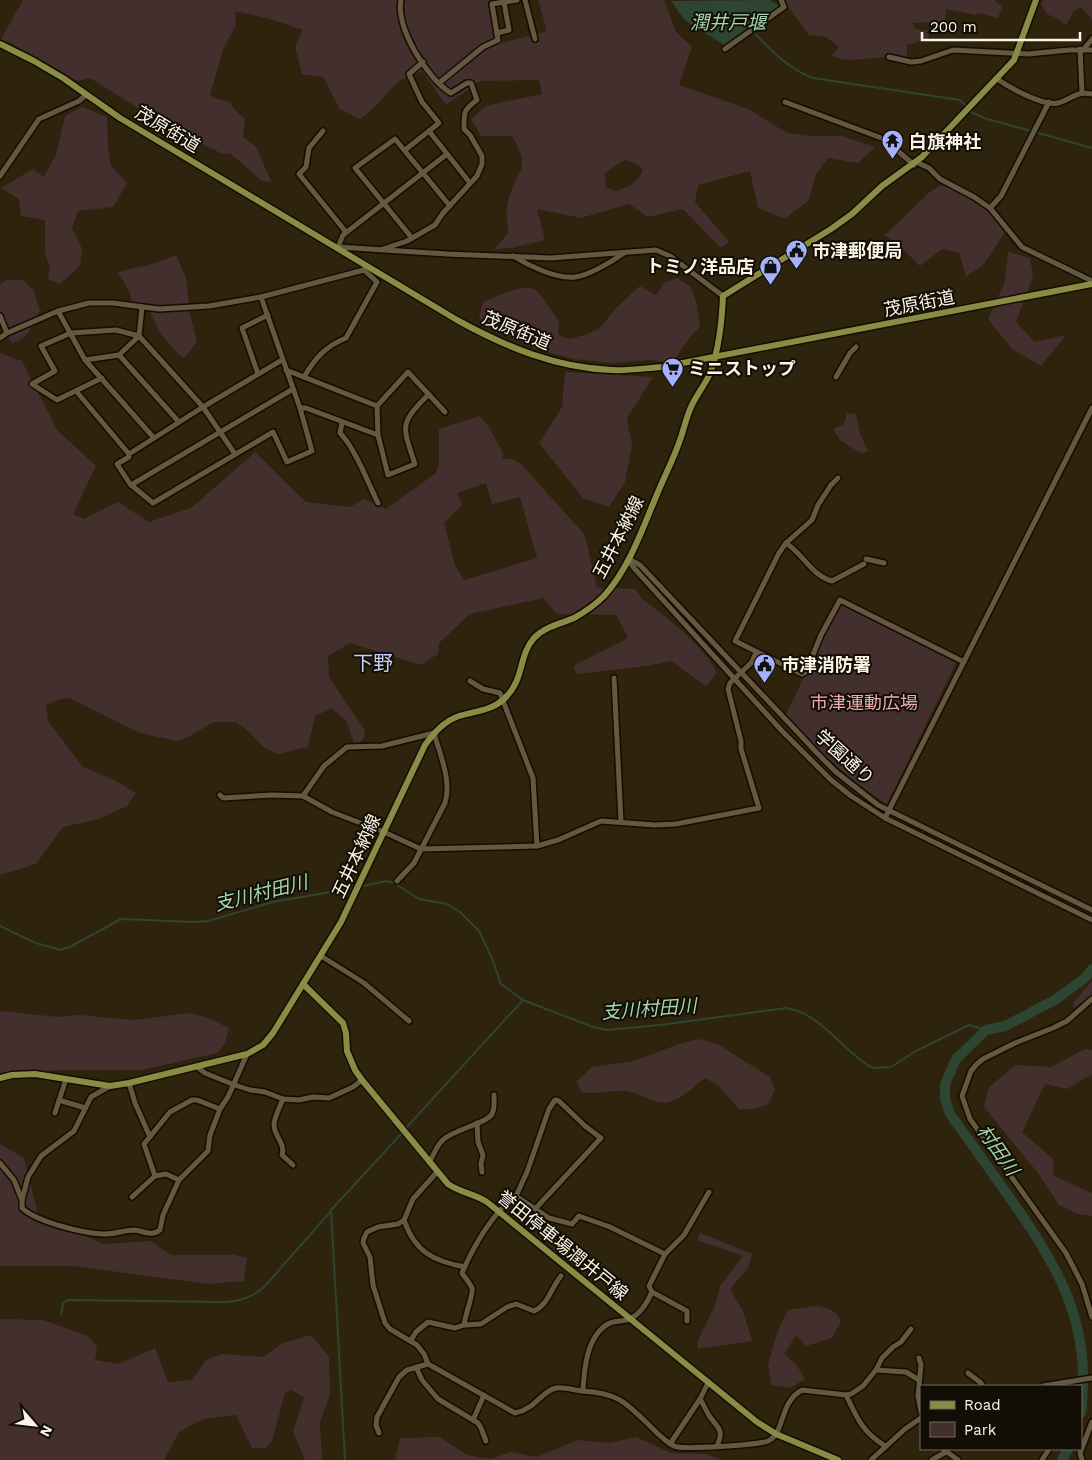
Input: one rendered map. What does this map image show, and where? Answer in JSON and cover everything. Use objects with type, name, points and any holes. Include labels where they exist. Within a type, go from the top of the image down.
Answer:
[{"type":"main road","points":[[723,296],[831,229],[852,214],[882,186],[915,163],[1014,60],[1036,0]]},
{"type":"main road","name":"茂原街道","points":[[0,44],[56,74],[120,118],[338,247],[364,268],[489,338],[537,357],[557,362],[598,369],[627,370],[662,367],[1092,283]]},
{"type":"main road","name":"五井本納線","points":[[0,1078],[12,1075],[35,1074],[110,1086],[247,1054],[256,1051],[268,1040],[349,907],[420,753],[434,733],[457,717],[489,708],[503,700],[518,679],[526,650],[533,639],[544,630],[574,618],[594,605],[611,587],[628,559],[680,440],[693,402],[711,371],[723,296]]},
{"type":"main road","name":"誉田停車場潤井戸線","points":[[303,984],[343,1023],[346,1033],[347,1051],[355,1070],[362,1080],[437,1172],[452,1187],[482,1199],[499,1212],[751,1418],[776,1434],[838,1460]]},
{"type":"street","points":[[380,251],[412,238],[435,225],[478,176],[482,164],[482,156],[470,135],[464,130],[464,116],[467,108],[477,100],[474,89],[471,84],[467,83],[451,93],[431,76],[404,31],[400,6],[401,0]]},
{"type":"street","points":[[439,83],[483,47],[498,40],[492,4],[517,0]]},
{"type":"street","points":[[525,0],[535,39]]},
{"type":"street","points":[[726,49],[784,7],[781,0]]},
{"type":"street","points":[[497,33],[508,30],[504,2]]},
{"type":"street","points":[[1082,92],[1081,50],[1092,38]]},
{"type":"street","points":[[889,57],[917,61],[953,50],[1028,54],[1092,50]]},
{"type":"street","points":[[405,150],[439,123],[422,102],[409,74],[423,62]]},
{"type":"street","points":[[996,78],[1018,93],[1057,104],[1082,92],[1092,94]]},
{"type":"street","points":[[0,176],[39,119],[86,95]]},
{"type":"street","points":[[785,102],[884,140],[915,163],[929,168],[940,179],[990,208],[1022,246],[1092,283]]},
{"type":"street","points":[[990,208],[1001,196],[1049,102]]},
{"type":"street","points":[[323,131],[309,148],[306,167],[299,174],[346,232]]},
{"type":"street","points":[[429,131],[470,183]]},
{"type":"street","points":[[412,238],[356,168],[395,139],[450,206]]},
{"type":"street","points":[[447,154],[346,232],[338,247],[380,251],[551,258],[656,250],[670,256],[723,296]]},
{"type":"street","points":[[512,256],[528,265],[563,277],[576,277],[610,263],[626,252]]},
{"type":"street","points":[[0,338],[7,333],[58,311],[88,303],[113,303],[160,309],[185,308],[261,297],[364,268],[377,282],[346,338],[333,343],[323,351],[313,361],[304,377]]},
{"type":"street","points":[[261,297],[300,408],[312,451],[287,462],[273,432],[153,503],[132,485],[117,464],[130,457],[129,454],[179,422],[282,360]]},
{"type":"street","points":[[85,360],[119,355],[139,336],[142,307]]},
{"type":"street","points":[[58,311],[85,360],[154,438]]},
{"type":"street","points":[[258,374],[242,328],[268,315]]},
{"type":"street","points":[[0,316],[7,333]]},
{"type":"street","points":[[102,378],[57,400],[32,384],[55,371],[41,346],[71,333],[116,330],[139,336],[203,407],[234,454]]},
{"type":"street","points":[[836,377],[850,353],[856,347]]},
{"type":"street","points":[[119,355],[179,422]]},
{"type":"street","points":[[286,370],[377,406]]},
{"type":"street","points":[[428,394],[408,416],[405,432],[415,464],[388,475],[378,435],[377,406],[408,372],[445,412]]},
{"type":"street","points":[[132,485],[293,389]]},
{"type":"street","points":[[76,391],[129,454]]},
{"type":"street","points":[[300,408],[306,408],[378,435]]},
{"type":"street","points":[[885,818],[1092,408]]},
{"type":"street","points":[[342,423],[340,433],[351,449],[378,504]]},
{"type":"street","points":[[838,478],[818,505],[812,520],[786,543],[779,553],[735,641],[802,674],[806,672],[821,635],[840,600],[964,662]]},
{"type":"street","points":[[786,543],[793,547],[823,579],[832,581],[865,562],[884,563]]},
{"type":"street","points":[[628,559],[764,711],[830,780],[885,818],[1092,920]]},
{"type":"street","name":"学園通り","points":[[628,559],[640,565],[836,772],[878,805],[1092,910]]},
{"type":"street","points":[[220,795],[223,798],[272,795],[303,796],[332,812],[421,849],[536,846],[558,840],[601,821],[655,825],[676,824],[759,808],[741,749],[741,741],[728,689],[730,683],[751,663],[756,653]]},
{"type":"street","points":[[614,678],[621,821]]},
{"type":"street","points":[[470,681],[483,689],[500,693],[503,700],[533,778],[536,846]]},
{"type":"street","points":[[764,711],[771,704]]},
{"type":"street","points":[[303,796],[324,766],[347,747],[382,746],[434,733],[447,781],[448,793],[445,803],[421,849],[409,869],[397,881]]},
{"type":"street","points":[[320,956],[364,983],[409,1021]]},
{"type":"street","points":[[1092,999],[1066,1021],[983,1059],[971,1071],[962,1096],[970,1119],[1066,1253],[1082,1284],[1092,1317]]},
{"type":"street","points":[[110,1086],[91,1097],[74,1131],[41,1156],[28,1177],[22,1200],[22,1208],[30,1214],[70,1228],[104,1235],[134,1230],[153,1234],[160,1230],[162,1226],[163,1215],[179,1180],[208,1151],[210,1135],[220,1109],[228,1097],[232,1084],[247,1054]]},
{"type":"street","points":[[197,1067],[204,1073],[232,1084],[250,1090],[265,1092],[283,1099],[329,1098],[353,1087],[362,1080]]},
{"type":"street","points":[[55,1112],[66,1078]]},
{"type":"street","points":[[129,1083],[135,1103],[150,1137]]},
{"type":"street","points":[[429,1162],[444,1138],[492,1116],[494,1095]]},
{"type":"street","points":[[283,1099],[275,1118],[274,1128],[284,1148],[282,1155],[293,1165]]},
{"type":"street","points":[[59,1100],[86,1108]]},
{"type":"street","points":[[155,1176],[144,1144],[170,1112],[192,1100],[197,1100],[220,1109]]},
{"type":"street","points":[[464,1325],[472,1287],[462,1273],[479,1242],[499,1212],[516,1196],[528,1172],[549,1109],[555,1100],[559,1101],[585,1126],[601,1138],[535,1208]]},
{"type":"street","points":[[477,1123],[478,1142],[483,1156],[482,1172]]},
{"type":"street","points":[[0,1163],[14,1180],[22,1200]]},
{"type":"street","points":[[437,1172],[413,1200],[404,1220],[398,1224],[378,1227],[367,1232],[364,1238],[363,1243],[370,1257],[373,1285],[385,1323],[390,1329],[411,1340],[422,1351],[428,1364],[515,1413],[525,1411],[550,1390],[556,1388],[607,1393],[623,1401],[670,1444],[676,1447],[749,1445],[769,1441],[781,1425],[784,1411],[788,1404],[802,1390],[846,1395],[863,1386],[876,1370],[882,1358],[901,1342],[911,1329]]},
{"type":"street","points":[[132,1197],[155,1176],[166,1174],[179,1180]]},
{"type":"street","points":[[687,1321],[687,1311],[652,1292],[649,1286],[664,1254],[684,1234],[708,1192]]},
{"type":"street","points":[[516,1196],[549,1218],[572,1224],[579,1216],[610,1227],[664,1254]]},
{"type":"street","points":[[404,1220],[409,1235],[424,1252],[441,1261],[465,1268]]},
{"type":"street","points":[[411,1340],[416,1332],[428,1322],[455,1328],[464,1325],[480,1324],[507,1307],[516,1304],[531,1311],[538,1309],[547,1300],[553,1286],[561,1276]]},
{"type":"street","points":[[583,1391],[586,1359],[595,1338],[606,1325],[613,1321],[630,1319],[640,1311],[652,1292]]},
{"type":"street","points":[[918,1358],[921,1365],[918,1396],[920,1406]]},
{"type":"street","points":[[379,1432],[376,1425],[377,1417],[399,1377],[407,1370],[428,1364]]},
{"type":"street","points":[[416,1367],[422,1380],[438,1399],[473,1420],[481,1428],[486,1441]]},
{"type":"street","points":[[876,1370],[906,1372],[920,1380]]},
{"type":"street","points":[[968,1373],[982,1383],[982,1385]]},
{"type":"street","points":[[1063,1384],[1092,1378]]},
{"type":"street","points":[[670,1444],[708,1383]]},
{"type":"street","points":[[473,1420],[484,1395]]},
{"type":"street","points":[[846,1395],[862,1427],[873,1438],[886,1446]]},
{"type":"street","points":[[700,1398],[721,1432],[721,1438],[717,1446]]},
{"type":"street","points":[[871,1460],[920,1420]]},
{"type":"street","points":[[1082,1448],[1092,1422]]},
{"type":"street","points":[[932,1460],[945,1450],[958,1460]]},
{"type":"green space","points":[[23,0],[516,0],[487,4],[502,43],[547,31],[538,0],[664,0],[676,32],[692,47],[679,85],[748,109],[787,133],[809,136],[842,136],[875,147],[858,163],[828,158],[816,174],[809,200],[785,219],[758,208],[750,171],[698,185],[695,202],[729,242],[721,248],[683,209],[648,217],[629,204],[581,218],[537,209],[545,240],[512,248],[495,249],[508,233],[507,205],[511,190],[521,170],[521,156],[512,136],[481,136],[471,119],[486,106],[542,94],[539,80],[480,81],[446,105],[422,71],[397,83],[360,119],[340,109],[323,77],[302,74],[295,47],[303,30],[270,19],[235,11],[236,25],[223,49],[210,95],[230,102],[234,109],[245,119],[243,137],[256,147],[272,183],[261,180],[231,154],[221,153],[173,130],[90,78],[77,81],[15,45],[1,39]],"holes":[[[626,160],[638,165],[643,170],[632,184],[616,191],[606,187],[604,174],[616,165]]]},
{"type":"green space","points":[[779,0],[994,0],[1002,7],[998,18],[946,9],[945,22],[913,23],[915,29],[930,31],[928,39],[907,45],[907,61],[884,57],[846,60],[832,56],[839,47],[826,37],[809,35],[787,5]]},
{"type":"green space","points":[[1043,0],[1092,0],[1092,19],[1081,7],[1074,11],[1066,25],[1053,16],[1048,15],[1041,5]]},
{"type":"green space","points":[[82,107],[107,117],[108,148],[111,166],[127,183],[113,207],[78,211],[72,228],[82,249],[80,266],[60,284],[48,279],[50,269],[45,252],[45,220],[21,216],[19,199],[1,188],[33,169],[44,177],[56,155],[65,116]]},
{"type":"green space","points":[[941,185],[980,199],[1005,232],[984,264],[966,277],[959,253],[942,249],[920,266],[902,248],[885,235],[930,192]]},
{"type":"green space","points":[[1008,252],[1030,258],[1033,276],[1016,322],[1035,342],[1066,335],[1041,366],[1012,349],[988,319],[1005,282]]},
{"type":"green space","points":[[176,255],[186,278],[190,314],[197,342],[184,358],[161,334],[147,304],[132,303],[130,293],[118,272],[152,264]]},
{"type":"green space","points":[[677,278],[691,287],[697,305],[700,327],[672,362],[649,360],[612,363],[574,359],[536,349],[484,324],[479,316],[483,303],[488,300],[517,289],[530,288],[542,297],[559,321],[558,335],[570,339],[600,328],[615,309],[640,286],[656,295],[664,283]]},
{"type":"green space","points":[[7,280],[22,280],[33,290],[40,310],[26,335],[12,343],[0,326],[0,284]]},
{"type":"green space","points":[[0,353],[22,361],[57,430],[96,466],[73,514],[84,519],[118,502],[149,522],[191,508],[255,452],[306,502],[350,507],[364,499],[386,509],[436,473],[439,463],[439,429],[479,416],[489,427],[503,453],[502,459],[513,459],[521,464],[585,535],[597,588],[636,589],[646,602],[700,648],[717,673],[706,686],[671,661],[646,666],[577,674],[573,666],[628,638],[616,615],[557,614],[543,598],[470,614],[439,643],[438,654],[421,665],[350,643],[328,656],[329,677],[364,729],[365,736],[356,749],[347,722],[332,708],[315,716],[308,747],[277,754],[263,747],[246,729],[236,722],[214,722],[177,741],[140,733],[69,698],[57,700],[46,705],[48,721],[83,767],[114,780],[136,793],[127,806],[99,819],[63,827],[36,864],[0,875]],"holes":[[[486,483],[492,504],[520,497],[537,558],[464,580],[455,565],[444,523],[462,505],[457,493]]]},
{"type":"green space","points":[[565,372],[653,377],[627,418],[632,445],[625,482],[609,507],[583,498],[539,443],[562,407]]},
{"type":"green space","points":[[847,413],[856,414],[860,434],[868,451],[862,454],[840,440],[833,429],[844,424]]},
{"type":"green space","name":"市津運動広場","points":[[841,605],[956,663],[887,804],[858,784],[833,763],[786,715],[837,606]]},
{"type":"green space","points":[[1092,981],[1092,1000],[1088,998],[1074,1008],[1073,1003]]},
{"type":"green space","points":[[0,1011],[58,1017],[79,1015],[134,1020],[190,1013],[208,1018],[229,1028],[225,1043],[217,1053],[142,1070],[55,1070],[0,1080]]},
{"type":"green space","points":[[700,1039],[719,1045],[770,1077],[775,1090],[767,1105],[752,1109],[739,1109],[718,1085],[705,1078],[677,1099],[665,1103],[625,1091],[582,1092],[576,1082],[592,1067],[634,1061],[679,1044]]},
{"type":"green space","points":[[1085,1049],[1092,1050],[1092,1074],[1067,1089],[1045,1084],[1022,1132],[1053,1159],[1054,1176],[1092,1193],[1092,1216],[1078,1214],[1059,1205],[1038,1173],[984,1107],[988,1088],[1015,1065],[1051,1067]]},
{"type":"green space","points":[[0,1144],[24,1158],[38,1214],[103,1244],[151,1241],[171,1255],[234,1255],[247,1258],[244,1281],[208,1284],[73,1266],[0,1266]]},
{"type":"green space","points":[[700,1233],[752,1254],[748,1268],[730,1289],[743,1311],[752,1341],[698,1349],[697,1343],[716,1303],[720,1286],[743,1256],[697,1240]]},
{"type":"green space","points":[[816,1306],[831,1310],[837,1314],[841,1321],[832,1338],[806,1346],[796,1335],[784,1354],[796,1364],[805,1379],[790,1388],[771,1385],[768,1365],[777,1333],[788,1310]]},
{"type":"green space","points":[[0,1319],[43,1320],[88,1336],[97,1346],[95,1360],[119,1364],[155,1348],[168,1382],[192,1380],[206,1360],[223,1354],[263,1357],[283,1343],[311,1335],[329,1357],[330,1395],[320,1422],[322,1460],[305,1460],[293,1432],[304,1397],[291,1390],[285,1393],[272,1441],[265,1448],[252,1448],[236,1415],[203,1419],[179,1432],[164,1460],[0,1460]]},
{"type":"green space","points":[[440,1437],[467,1455],[491,1459],[511,1452],[537,1457],[577,1440],[609,1443],[636,1437],[671,1453],[707,1454],[721,1460],[395,1460],[400,1438]]},
{"type":"water","name":"潤井戸堰","points":[[770,0],[783,8],[784,11],[729,48],[683,18],[671,1]]},
{"type":"waterway","points":[[754,32],[781,59],[813,78],[960,100],[973,113],[984,118],[1092,148]]},
{"type":"waterway","name":"支川村田川","points":[[359,887],[386,881],[394,883],[419,899],[447,904],[460,912],[479,931],[501,984],[523,1000],[593,1027],[607,1030],[660,1025],[786,1008],[799,1011],[810,1017],[851,1053],[873,1068],[891,1067],[916,1051],[969,1025],[986,1030]]},
{"type":"waterway","name":"支川村田川","points":[[0,926],[33,942],[60,950],[70,947],[121,919],[208,921],[273,902],[354,888]]},
{"type":"waterway","name":"村田川","points":[[1082,1398],[1082,1354],[1077,1327],[1059,1277],[1031,1228],[950,1114],[945,1099],[945,1084],[956,1059],[986,1030],[1005,1026],[1055,1000],[1085,978],[1092,969]]},
{"type":"waterway","points":[[405,1129],[523,1000]]},
{"type":"waterway","points":[[345,1460],[331,1210],[402,1133]]},
{"type":"waterway","points":[[61,1315],[63,1303],[68,1300],[225,1302],[247,1298],[265,1286],[331,1211]]},
{"type":"waterway","name":"村田川","points":[[1062,1460],[1067,1450]]},
{"type":"place","name":"白旗神社","points":[[893,160]]},
{"type":"place","name":"市津郵便局","points":[[796,269]]},
{"type":"place","name":"トミノ洋品店","points":[[770,285]]},
{"type":"place","name":"ミニストップ","points":[[672,387]]},
{"type":"place","name":"市津消防署","points":[[765,683]]},
{"type":"district","name":"下野","points":[[373,663]]}]
